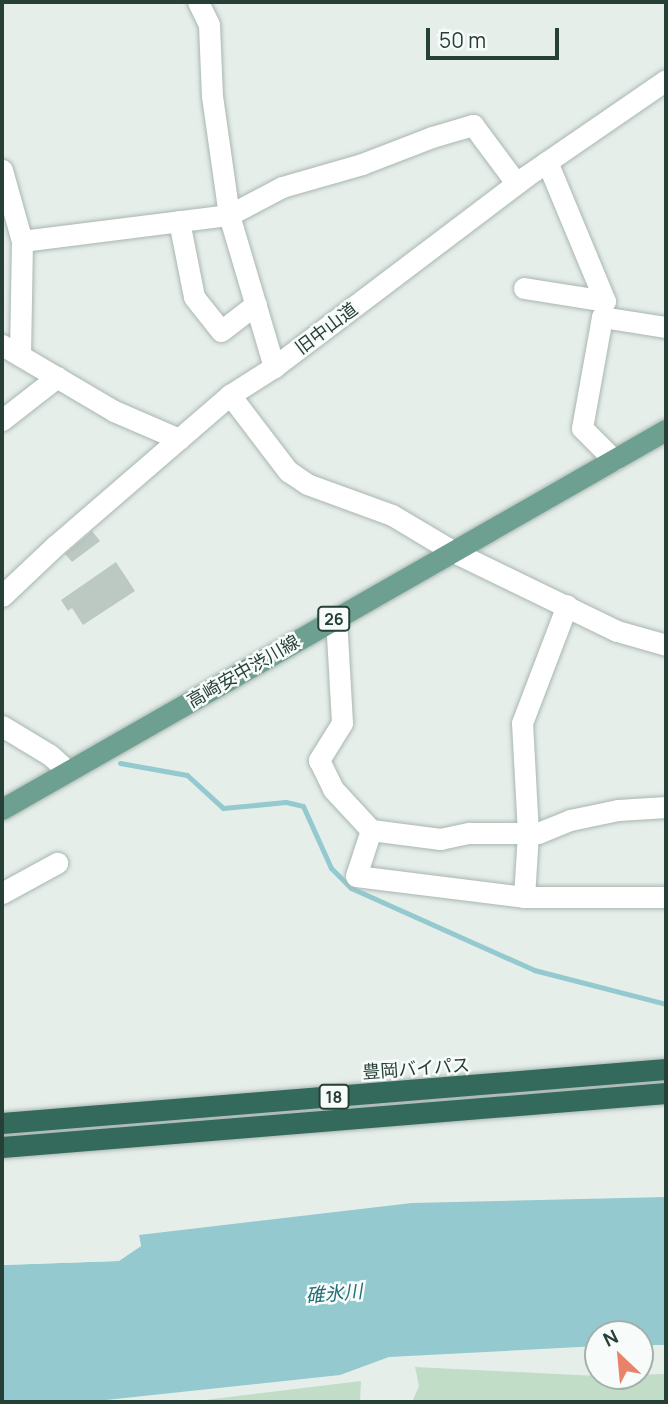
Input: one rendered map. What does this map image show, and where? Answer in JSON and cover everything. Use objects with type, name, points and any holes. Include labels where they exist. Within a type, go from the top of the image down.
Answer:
[{"type":"highway","name":"豊岡バイパス","points":[[2,1123],[666,1069]]},
{"type":"highway","name":"18","points":[[2,1147],[666,1093]]},
{"type":"main road","name":"高崎安中渋川線","points":[[2,809],[666,430]]},
{"type":"street","points":[[198,2],[209,25],[212,96],[229,215],[274,367]]},
{"type":"street","name":"旧中山道","points":[[2,596],[230,396],[274,367],[516,183],[666,80]]},
{"type":"street","points":[[22,241],[229,215],[282,187],[362,164],[432,137],[473,125],[516,183]]},
{"type":"street","points":[[524,288],[605,301],[547,162]]},
{"type":"street","points":[[2,170],[22,241],[11,350],[114,411],[179,439]]},
{"type":"street","points":[[179,221],[194,298],[221,331],[256,304]]},
{"type":"street","points":[[614,460],[582,428],[602,317],[666,327]]},
{"type":"street","points":[[2,420],[57,377]]},
{"type":"street","points":[[230,396],[288,471],[307,484],[392,515],[454,552],[617,631],[666,645]]},
{"type":"street","points":[[524,897],[528,833],[522,723],[566,605]]},
{"type":"street","points":[[336,618],[342,723],[318,760],[333,789],[371,830],[440,839],[469,834],[528,833],[618,810],[666,807]]},
{"type":"street","points":[[2,726],[50,755],[68,771]]},
{"type":"street","points":[[371,830],[356,876],[524,897],[666,898]]},
{"type":"street","points":[[2,893],[57,863]]},
{"type":"green space","points":[[415,1367],[584,1375],[584,1390],[654,1390],[654,1374],[666,1374],[666,1402],[412,1402],[419,1386]]},
{"type":"green space","points":[[361,1381],[360,1402],[189,1402]]},
{"type":"water","name":"碓氷川","points":[[666,1197],[666,1345],[654,1345],[654,1320],[584,1320],[584,1347],[389,1357],[340,1375],[87,1402],[2,1402],[2,1265],[118,1261],[141,1246],[139,1235],[412,1203]]},
{"type":"pier","points":[[138,1232],[141,1246],[119,1261],[2,1265],[2,1262],[117,1258],[137,1245]]},
{"type":"building","points":[[92,531],[100,541],[72,562],[65,554]]},
{"type":"building","points":[[116,562],[135,591],[83,625],[72,608],[68,611],[61,600]]},
{"type":"waterway","points":[[120,763],[187,775],[223,808],[286,802],[303,806],[331,868],[351,888],[534,970],[666,1004]]}]
